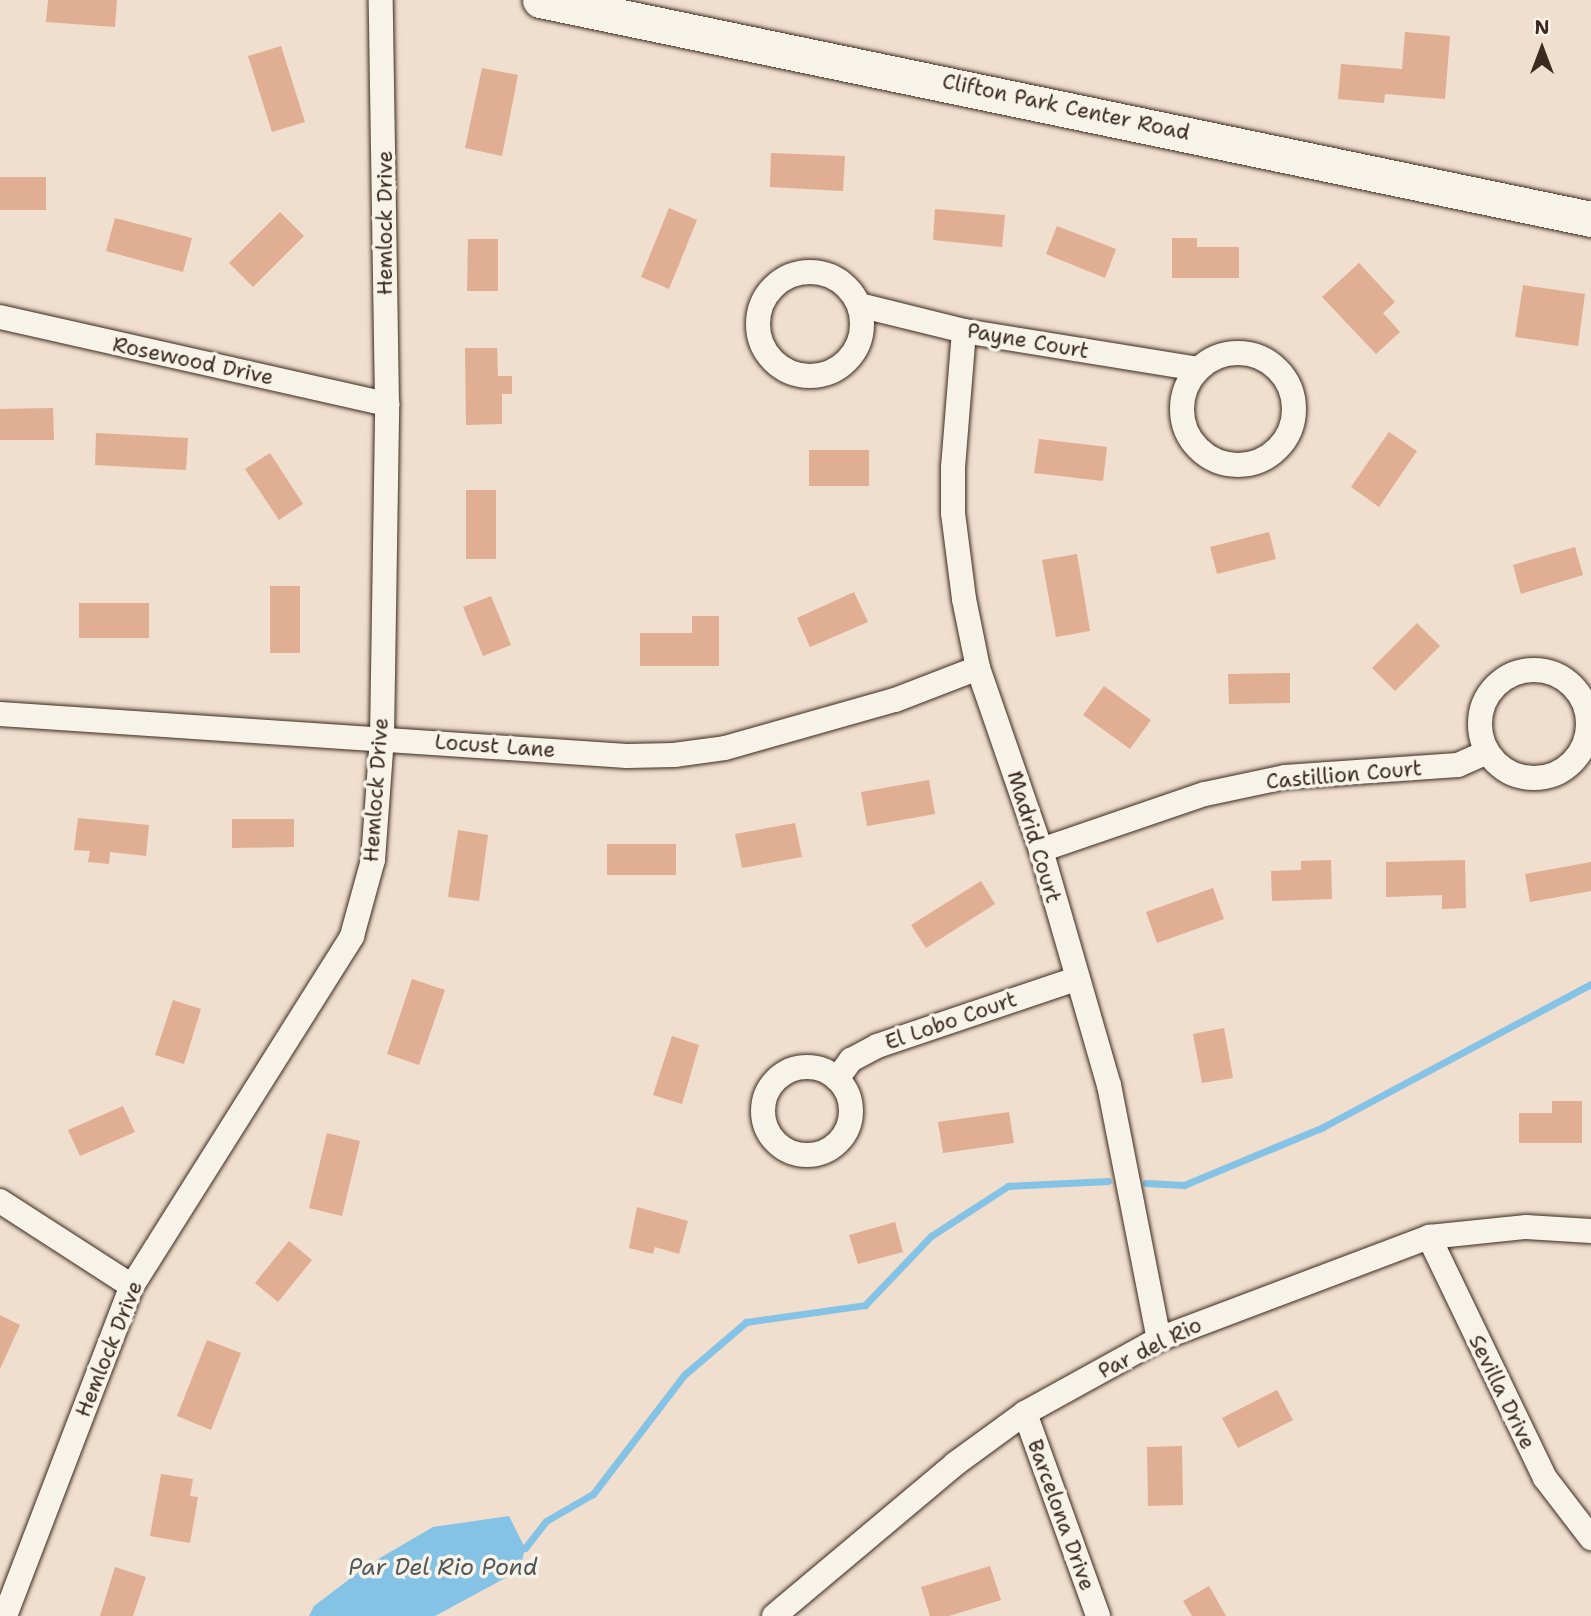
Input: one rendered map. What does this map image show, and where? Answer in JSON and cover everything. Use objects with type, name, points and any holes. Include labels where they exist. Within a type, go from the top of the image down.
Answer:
[{"type":"street","name":"Hemlock Drive","points":[[5,1616],[132,1286],[352,936],[373,860],[382,738],[387,404],[381,0]]},
{"type":"street","name":"Clifton Park Center Road","points":[[540,0],[1591,219]]},
{"type":"street","points":[[806,272],[832,277],[859,305],[862,332],[858,345],[840,366],[828,373],[815,376],[788,371],[776,364],[761,341],[763,302],[771,290],[792,275],[806,272]]},
{"type":"street","name":"Payne Court","points":[[859,305],[964,331],[1198,369]]},
{"type":"street","name":"Rosewood Drive","points":[[0,317],[387,404]]},
{"type":"street","name":"Madrid Court","points":[[964,331],[953,513],[978,668],[1041,850],[1076,979],[1109,1085],[1159,1339]]},
{"type":"street","points":[[1247,353],[1282,373],[1294,411],[1279,448],[1243,465],[1204,454],[1187,433],[1182,406],[1198,369],[1221,356],[1247,353]]},
{"type":"street","name":"Locust Lane","points":[[0,714],[626,756],[674,755],[725,748],[895,700],[978,668]]},
{"type":"street","points":[[1541,671],[1565,681],[1582,701],[1586,737],[1565,768],[1541,778],[1516,776],[1487,752],[1481,713],[1502,680],[1541,671]]},
{"type":"street","name":"Castillion Court","points":[[1041,850],[1205,794],[1285,777],[1458,765],[1487,752]]},
{"type":"street","name":"El Lobo Court","points":[[837,1079],[851,1060],[877,1046],[1076,979]]},
{"type":"street","points":[[0,1201],[132,1286]]},
{"type":"street","name":"Par del Rio","points":[[774,1616],[954,1464],[1025,1413],[1159,1339],[1429,1237],[1526,1227],[1591,1231]]},
{"type":"street","name":"Sevilla Drive","points":[[1429,1237],[1545,1478],[1591,1538]]},
{"type":"street","name":"Barcelona Drive","points":[[1025,1413],[1098,1616]]},
{"type":"water","name":"Par Del Rio Pond","points":[[509,1516],[525,1548],[520,1570],[435,1616],[309,1616],[314,1606],[368,1565],[433,1527]]},
{"type":"building","points":[[48,0],[117,0],[115,27],[46,22]]},
{"type":"building","points":[[1405,32],[1450,36],[1445,99],[1385,94],[1384,103],[1338,99],[1341,64],[1402,69]]},
{"type":"building","points":[[281,46],[305,122],[272,132],[248,56]]},
{"type":"building","points":[[482,68],[518,75],[502,156],[465,148]]},
{"type":"building","points":[[771,153],[845,156],[843,191],[770,187]]},
{"type":"building","points":[[0,177],[46,177],[46,210],[0,210]]},
{"type":"building","points":[[669,208],[697,220],[669,289],[641,277]]},
{"type":"building","points":[[935,209],[1005,215],[1002,247],[933,240]]},
{"type":"building","points":[[280,212],[304,236],[253,287],[229,263]]},
{"type":"building","points":[[115,218],[192,238],[183,272],[106,251]]},
{"type":"building","points":[[1057,226],[1116,249],[1105,278],[1046,254]]},
{"type":"building","points":[[1172,238],[1197,238],[1197,247],[1239,247],[1239,278],[1172,278]]},
{"type":"building","points":[[468,239],[498,239],[498,291],[467,291]]},
{"type":"building","points":[[1359,263],[1395,302],[1383,313],[1400,332],[1376,354],[1322,297]]},
{"type":"building","points":[[1523,285],[1585,294],[1578,346],[1515,337]]},
{"type":"building","points":[[465,348],[497,348],[498,376],[512,376],[512,394],[502,394],[502,424],[466,425]]},
{"type":"building","points":[[53,408],[54,440],[0,440],[0,409]]},
{"type":"building","points":[[1389,432],[1417,451],[1379,507],[1351,487]]},
{"type":"building","points":[[96,433],[188,438],[186,470],[95,465]]},
{"type":"building","points":[[1039,439],[1107,447],[1103,481],[1034,473]]},
{"type":"building","points":[[809,450],[869,450],[869,486],[809,486]]},
{"type":"building","points":[[270,453],[303,504],[279,520],[245,469]]},
{"type":"building","points":[[466,490],[496,490],[496,559],[466,559]]},
{"type":"building","points":[[1269,532],[1276,559],[1217,574],[1210,547]]},
{"type":"building","points":[[1575,547],[1583,575],[1521,594],[1513,565]]},
{"type":"building","points":[[1077,554],[1090,631],[1056,637],[1042,560]]},
{"type":"building","points":[[270,586],[300,586],[300,653],[270,653]]},
{"type":"building","points":[[854,592],[868,622],[810,647],[797,618]]},
{"type":"building","points":[[491,596],[511,645],[483,656],[463,607]]},
{"type":"building","points":[[79,603],[149,603],[149,638],[79,638]]},
{"type":"building","points":[[692,616],[719,616],[719,666],[640,666],[640,633],[692,633]]},
{"type":"building","points":[[1417,623],[1440,646],[1395,691],[1372,668]]},
{"type":"building","points":[[1290,673],[1290,703],[1229,704],[1228,674]]},
{"type":"building","points":[[1104,686],[1151,720],[1130,749],[1083,715]]},
{"type":"building","points":[[929,780],[935,814],[867,826],[861,792]]},
{"type":"building","points":[[78,818],[149,825],[146,856],[110,852],[109,864],[88,862],[90,851],[74,850]]},
{"type":"building","points":[[232,819],[294,819],[294,847],[232,848]]},
{"type":"building","points":[[795,823],[802,857],[742,868],[735,834]]},
{"type":"building","points":[[458,830],[488,835],[479,901],[448,897]]},
{"type":"building","points":[[607,844],[676,844],[676,875],[607,875]]},
{"type":"building","points":[[1331,860],[1332,899],[1272,901],[1271,871],[1301,870],[1301,861]]},
{"type":"building","points":[[1465,860],[1466,908],[1442,909],[1442,895],[1386,897],[1386,862]]},
{"type":"building","points":[[1591,862],[1591,891],[1530,902],[1525,874]]},
{"type":"building","points":[[981,881],[995,904],[926,948],[911,925]]},
{"type":"building","points":[[1213,888],[1224,919],[1157,943],[1146,912]]},
{"type":"building","points":[[412,979],[445,990],[419,1065],[387,1054]]},
{"type":"building","points":[[173,1000],[201,1009],[184,1064],[155,1055]]},
{"type":"building","points":[[1224,1028],[1233,1078],[1202,1083],[1193,1034]]},
{"type":"building","points":[[672,1036],[699,1045],[682,1104],[653,1095]]},
{"type":"building","points":[[1552,1101],[1582,1101],[1582,1143],[1519,1143],[1519,1113],[1552,1113]]},
{"type":"building","points":[[123,1106],[135,1132],[80,1156],[68,1130]]},
{"type":"building","points":[[1009,1112],[1014,1143],[943,1153],[938,1122]]},
{"type":"building","points":[[327,1133],[360,1141],[342,1216],[309,1208]]},
{"type":"building","points":[[637,1207],[688,1221],[679,1254],[655,1247],[653,1254],[629,1248]]},
{"type":"building","points":[[895,1222],[903,1252],[858,1264],[849,1235]]},
{"type":"building","points":[[289,1241],[312,1260],[278,1302],[255,1283]]},
{"type":"building","points":[[0,1315],[20,1325],[0,1369]]},
{"type":"building","points":[[207,1340],[241,1353],[211,1430],[177,1416]]},
{"type":"building","points":[[1277,1390],[1293,1420],[1238,1448],[1222,1418]]},
{"type":"building","points":[[1182,1446],[1183,1505],[1148,1506],[1147,1447]]},
{"type":"building","points":[[161,1474],[193,1479],[190,1496],[198,1497],[190,1543],[150,1536]]},
{"type":"building","points":[[990,1566],[1001,1600],[949,1616],[930,1616],[921,1587]]},
{"type":"building","points":[[115,1567],[146,1577],[133,1616],[100,1616]]},
{"type":"building","points":[[1209,1586],[1226,1616],[1192,1616],[1183,1601]]},
{"type":"waterway","points":[[1146,1183],[1184,1185],[1323,1127],[1591,984]]},
{"type":"waterway","points":[[525,1548],[546,1521],[593,1494],[684,1375],[746,1322],[865,1305],[931,1236],[1008,1186],[1108,1181]]}]
